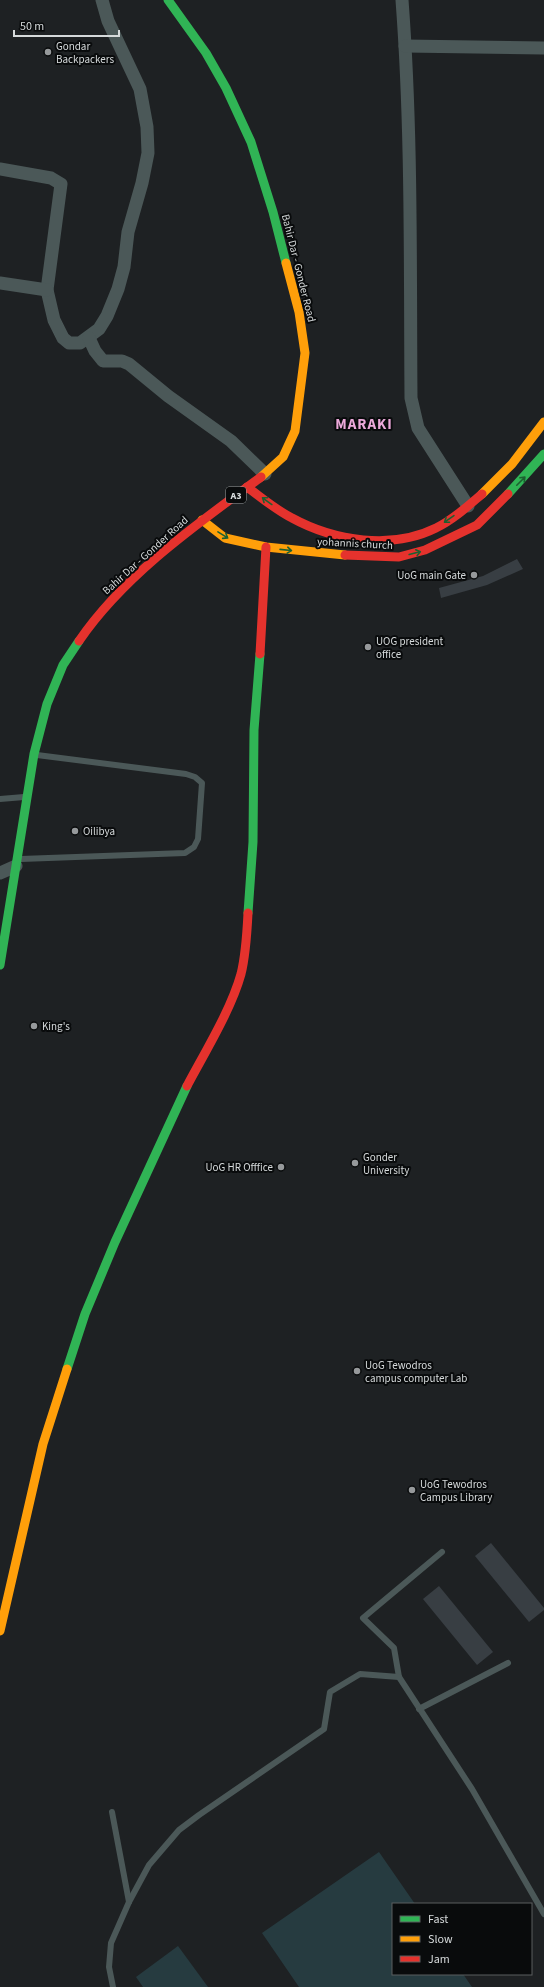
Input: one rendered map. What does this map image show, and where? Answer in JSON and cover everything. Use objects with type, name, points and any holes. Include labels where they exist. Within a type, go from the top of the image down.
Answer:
[{"type":"main road","name":"Bahir Dar - Gonder Road","points":[[0,965],[17,863],[26,796],[34,754],[47,704],[63,665],[86,631],[114,598],[182,535],[265,474],[283,457],[294,431],[300,400],[305,353],[299,312],[273,212],[251,142],[223,82],[202,48],[168,0]]},
{"type":"main road","points":[[247,487],[288,516],[330,534],[384,542],[397,541],[433,530],[468,506],[490,487],[536,438],[544,422]]},
{"type":"main road","name":"yohannis church","points":[[202,520],[226,538],[248,544],[360,557],[399,557],[425,550],[477,525],[524,478],[544,454]]},
{"type":"main road","points":[[397,541],[399,557]]},
{"type":"main road","points":[[0,1631],[4,1605],[43,1444],[77,1335],[115,1242],[154,1161],[183,1094],[228,1007],[242,976],[246,948],[253,842],[254,730],[260,659],[266,547]]},
{"type":"street","points":[[0,169],[51,178],[61,184],[47,290],[54,320],[63,338],[69,343],[80,343],[89,338],[99,329],[107,316],[118,289],[124,267],[128,232],[142,183],[148,153],[147,127],[140,89],[108,21],[102,0]]},
{"type":"street","points":[[402,0],[410,184],[411,398],[418,428],[468,506]]},
{"type":"street","points":[[405,46],[544,48]]},
{"type":"street","points":[[0,283],[47,290]]},
{"type":"street","points":[[89,338],[95,351],[103,362],[122,361],[129,364],[174,400],[231,441],[265,474]]},
{"type":"street","points":[[0,873],[17,863]]},
{"type":"lane","points":[[0,867],[17,863],[185,853],[194,847],[198,839],[202,783],[195,777],[186,774],[34,754]]},
{"type":"lane","points":[[0,799],[26,796]]},
{"type":"lane","points":[[442,1552],[363,1618],[394,1648],[400,1677],[419,1709],[472,1788],[544,1914]]},
{"type":"lane","points":[[419,1709],[508,1662]]},
{"type":"lane","points":[[113,1987],[109,1967],[112,1943],[129,1902],[149,1865],[179,1830],[324,1729],[330,1692],[360,1674],[400,1677]]},
{"type":"lane","points":[[112,1812],[129,1902]]},
{"type":"shaded area","points":[[379,1852],[414,1903],[392,1903],[392,1975],[464,1975],[472,1987],[299,1987],[262,1933]]},
{"type":"shaded area","points":[[178,1946],[208,1987],[143,1987],[136,1977]]},
{"type":"building","points":[[517,559],[523,569],[487,585],[441,598],[439,588],[483,576]]},
{"type":"building","points":[[491,1543],[544,1608],[544,1610],[529,1622],[475,1556]]},
{"type":"building","points":[[439,1586],[493,1652],[477,1665],[423,1599]]},
{"type":"traffic: fast","points":[[168,0],[206,53],[226,88],[251,142],[273,212],[286,263]]},
{"type":"traffic: fast","points":[[508,494],[544,454]]},
{"type":"traffic: fast","points":[[0,965],[34,754],[47,704],[63,665],[79,641]]},
{"type":"traffic: fast","points":[[248,913],[253,842],[254,730],[260,654]]},
{"type":"traffic: fast","points":[[67,1369],[85,1314],[115,1242],[187,1086]]},
{"type":"traffic: slow","points":[[261,477],[283,457],[295,431],[305,353],[299,312],[286,263]]},
{"type":"traffic: slow","points":[[482,494],[512,464],[544,422]]},
{"type":"traffic: slow","points":[[202,520],[225,538],[266,547],[345,555]]},
{"type":"traffic: slow","points":[[0,1631],[43,1444],[67,1369]]},
{"type":"traffic: jam","points":[[79,641],[97,617],[139,572],[187,532],[261,477]]},
{"type":"traffic: jam","points":[[247,487],[269,504],[308,526],[344,537],[382,541],[419,535],[436,528],[454,517],[482,494]]},
{"type":"traffic: jam","points":[[345,555],[399,557],[425,550],[477,525],[508,494]]},
{"type":"traffic: jam","points":[[260,654],[266,547]]},
{"type":"traffic: jam","points":[[187,1086],[217,1031],[237,988],[244,959],[248,913]]},
{"type":"place","name":"Gondar Backpackers","points":[[48,52]]},
{"type":"place","name":"UoG main Gate","points":[[474,575]]},
{"type":"place","name":"UOG president office","points":[[368,647]]},
{"type":"place","name":"Oilibya","points":[[75,831]]},
{"type":"place","name":"King's","points":[[34,1026]]},
{"type":"place","name":"Gonder University","points":[[355,1163]]},
{"type":"place","name":"UoG HR Offfice","points":[[281,1167]]},
{"type":"place","name":"UoG Tewodros campus computer Lab","points":[[357,1371]]},
{"type":"place","name":"UoG Tewodros Campus Library","points":[[412,1490]]},
{"type":"district","name":"MARAKI","points":[[364,424]]}]
